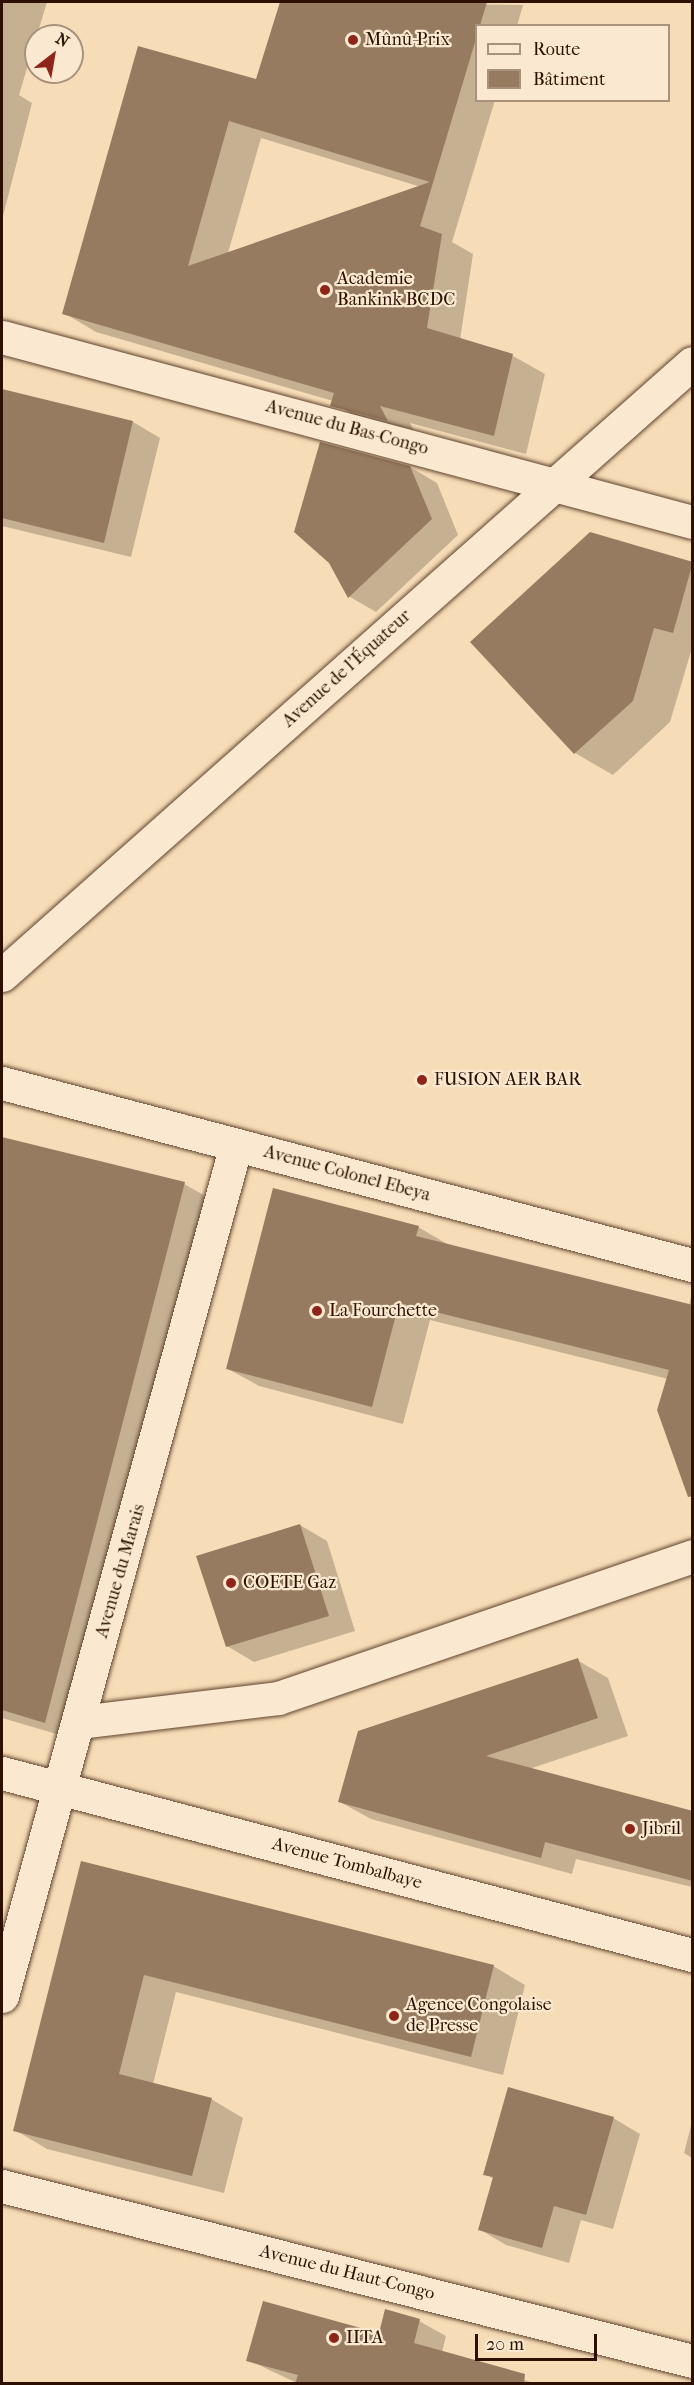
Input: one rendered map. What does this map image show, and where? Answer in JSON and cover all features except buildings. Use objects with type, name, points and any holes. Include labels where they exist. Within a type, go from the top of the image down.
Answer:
[{"type":"street","name":"Avenue du Bas-Congo","points":[[2,337],[693,522]]},
{"type":"street","name":"Avenue de l'Équateur","points":[[2,975],[693,363]]},
{"type":"street","name":"Avenue Colonel Ebeya","points":[[2,1083],[693,1265]]},
{"type":"street","name":"Avenue du Marais","points":[[2,1996],[62,1789],[236,1145]]},
{"type":"street","points":[[80,1722],[278,1698],[693,1556]]},
{"type":"street","name":"Avenue Tombalbaye","points":[[2,1773],[693,1955]]},
{"type":"street","name":"Avenue du Haut-Congo","points":[[2,2186],[693,2361]]},
{"type":"place","name":"Mûnû-Prix","points":[[353,40]]},
{"type":"place","name":"Academie Bankink BCDC","points":[[325,290]]},
{"type":"place","name":"FUSION AER BAR","points":[[422,1080]]},
{"type":"place","name":"La Fourchette","points":[[317,1311]]},
{"type":"place","name":"COETE Gaz","points":[[231,1583]]},
{"type":"place","name":"Jibril","points":[[630,1829]]},
{"type":"place","name":"Agence Congolaise de Presse","points":[[394,2016]]},
{"type":"place","name":"IITA","points":[[334,2338]]}]
